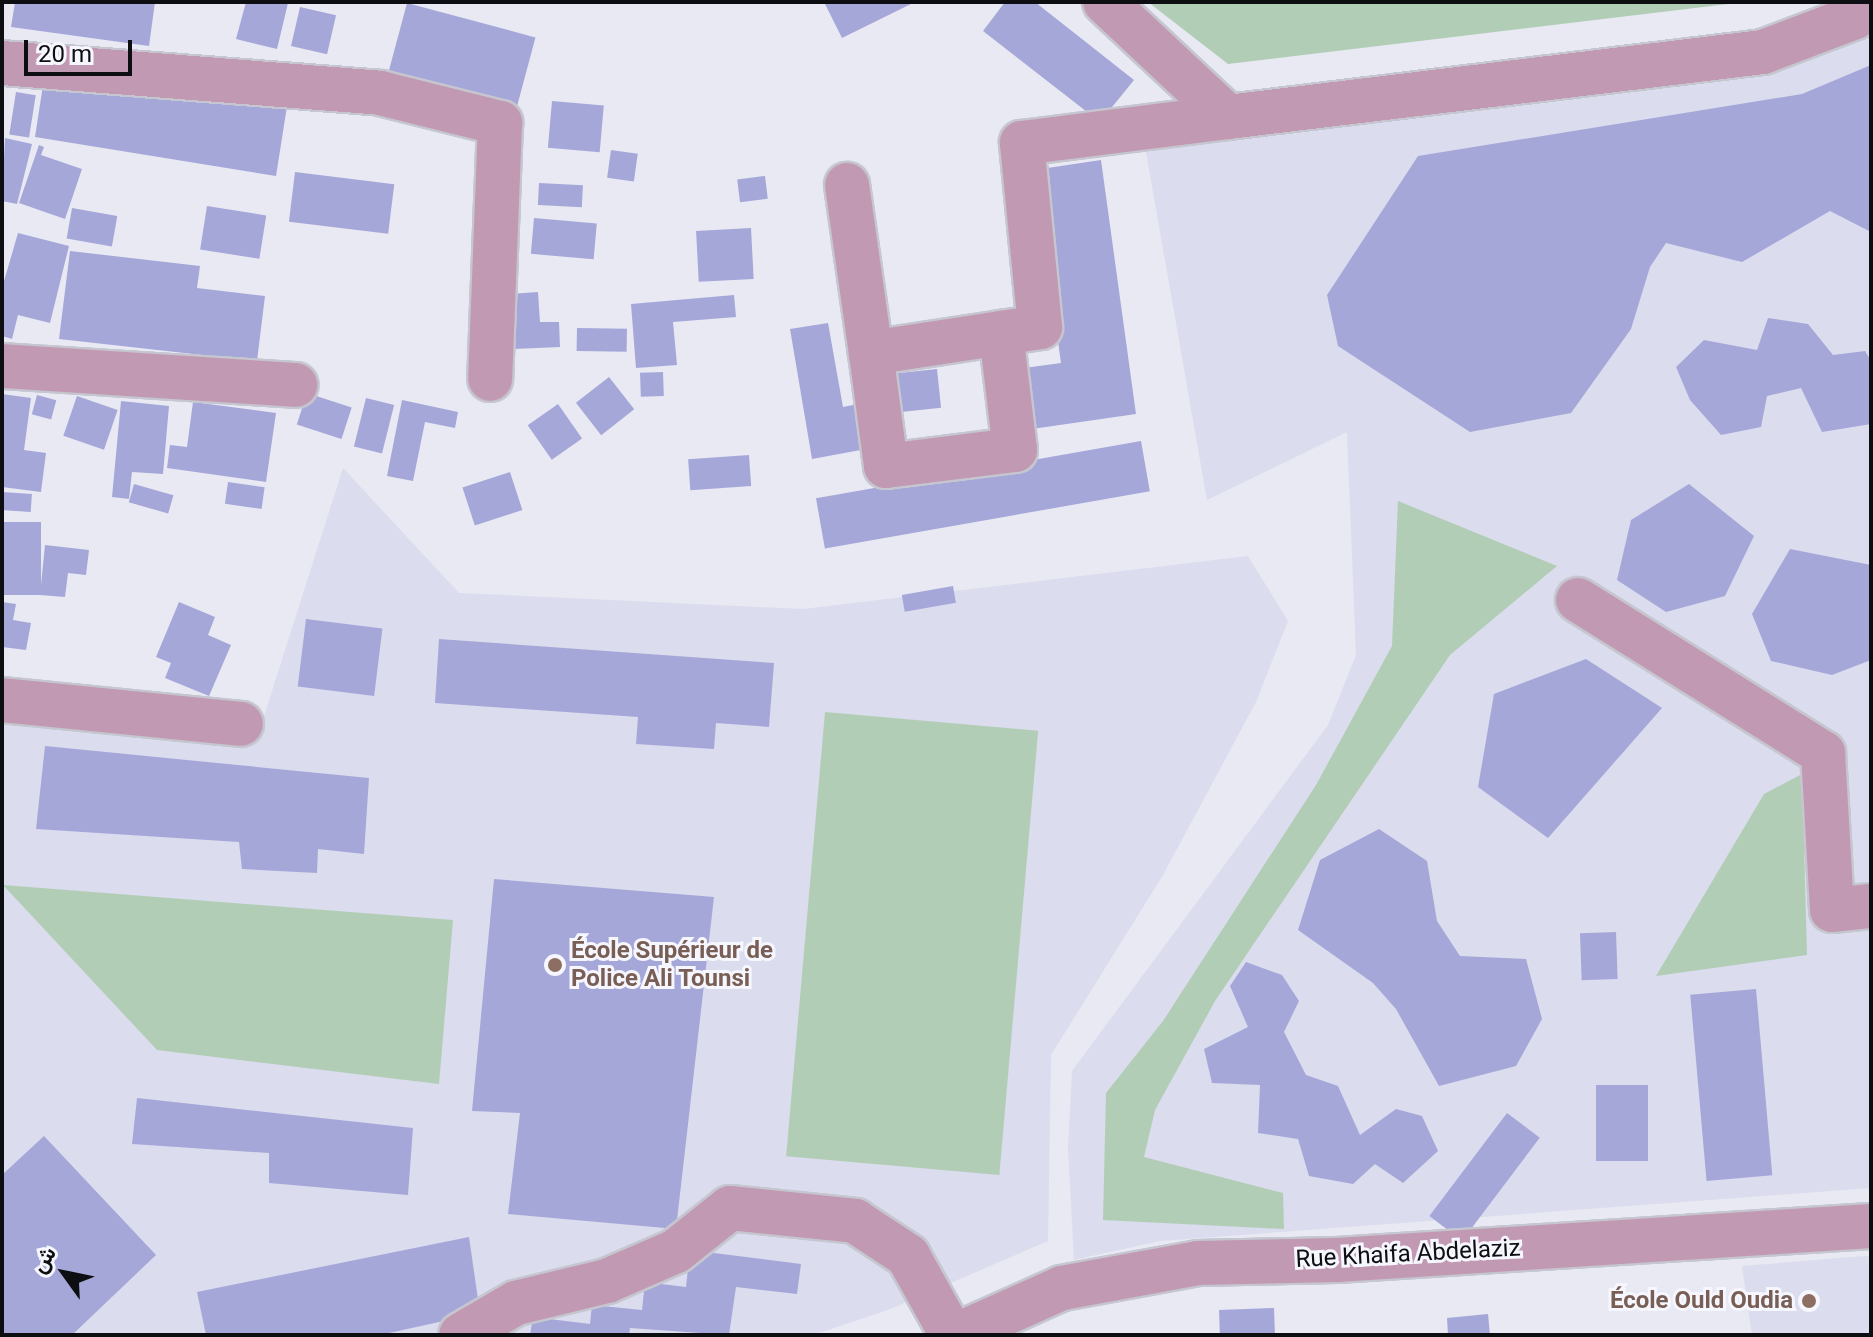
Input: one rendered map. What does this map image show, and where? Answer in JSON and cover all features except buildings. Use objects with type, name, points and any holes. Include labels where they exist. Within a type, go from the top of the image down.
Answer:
[{"type":"street","points":[[1105,2],[1228,117]]},
{"type":"street","points":[[871,353],[1040,327],[1022,143],[1763,52],[1855,17],[1866,2]]},
{"type":"street","points":[[2,63],[380,93],[500,123],[490,379]]},
{"type":"street","points":[[847,185],[886,466],[1015,450],[1001,333]]},
{"type":"street","points":[[2,366],[295,385]]},
{"type":"street","points":[[1578,600],[1823,753],[1832,910],[1871,906]]},
{"type":"street","points":[[2,700],[241,724]]},
{"type":"street","points":[[461,1335],[516,1303],[607,1281],[676,1251],[730,1208],[855,1221],[908,1256],[955,1335]]},
{"type":"street","name":"Rue Khaifa Abdelaziz","points":[[955,1335],[1062,1288],[1198,1263],[1337,1260],[1868,1228]]},
{"type":"shaded area","points":[[1871,26],[1871,1188],[1160,1241],[1074,1260],[1068,1149],[1072,1071],[1328,725],[1356,655],[1347,432],[1207,500],[1146,152],[1781,50]]},
{"type":"shaded area","name":"École Supérieur de Police Ali Tounsi","points":[[343,468],[459,593],[803,609],[1248,556],[1288,621],[1256,702],[1163,875],[1051,1055],[1048,1241],[888,1310],[813,1335],[2,1335],[2,715],[258,735]]},
{"type":"shaded area","name":"École Ould Oudia","points":[[1871,1257],[1871,1335],[1752,1335],[1742,1266]]},
{"type":"green space","points":[[1148,2],[1745,2],[1228,64]]},
{"type":"green space","points":[[1398,501],[1557,566],[1450,655],[1215,1001],[1155,1110],[1144,1157],[1283,1193],[1284,1229],[1103,1220],[1106,1093],[1163,1021],[1316,785],[1392,646]]},
{"type":"green space","points":[[825,712],[1038,731],[999,1175],[786,1156]]},
{"type":"green space","points":[[1802,774],[1807,955],[1656,976],[1764,794]]},
{"type":"green space","points":[[3,885],[453,920],[439,1084],[157,1050]]},
{"type":"place","name":"École Supérieur de Police Ali Tounsi","points":[[555,965]]},
{"type":"place","name":"École Ould Oudia","points":[[1809,1301]]}]
